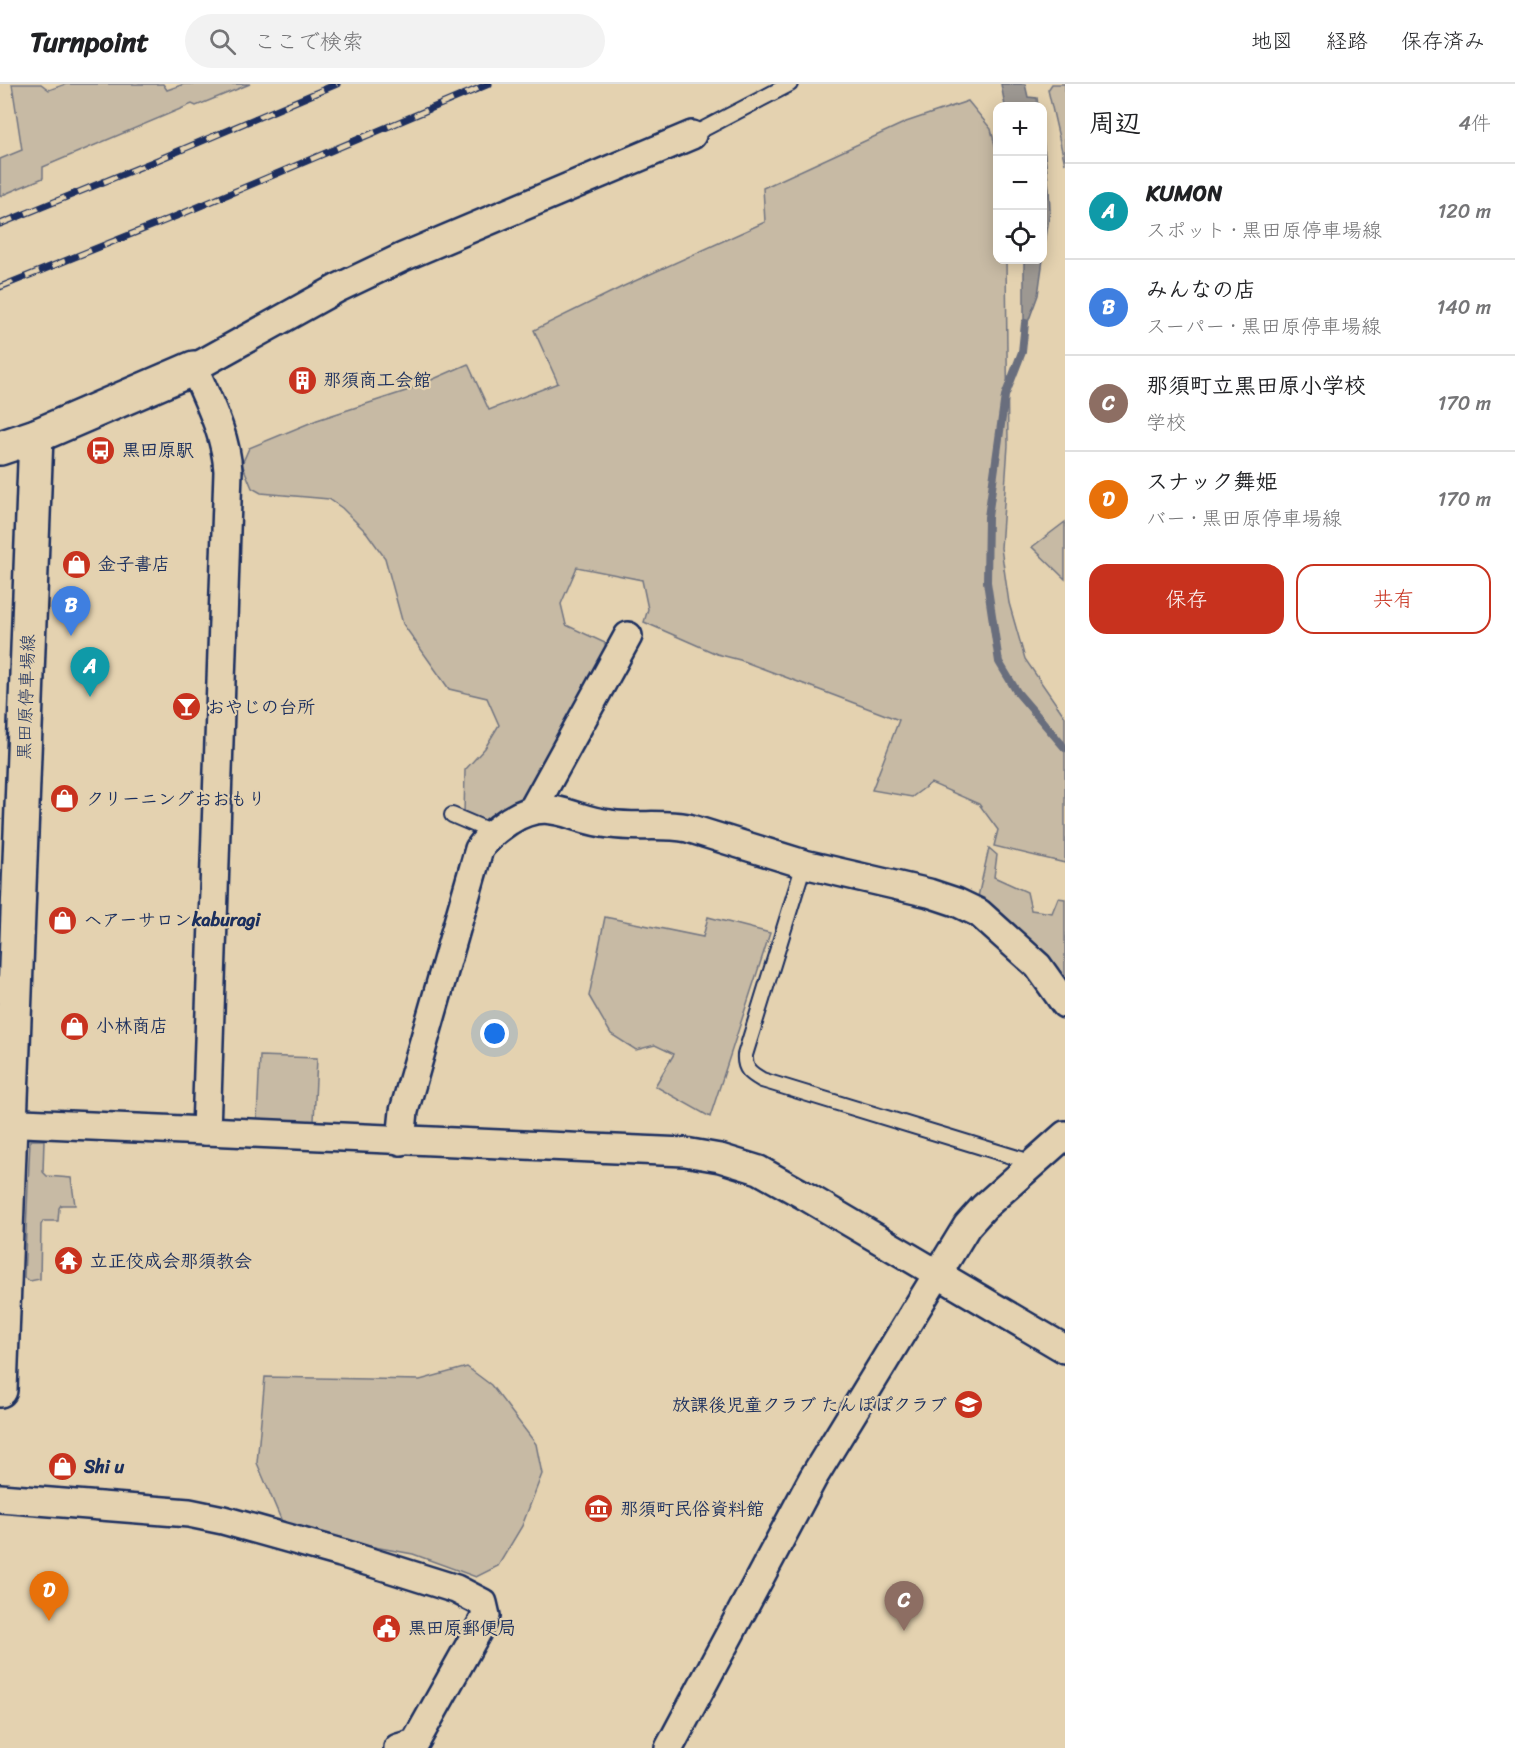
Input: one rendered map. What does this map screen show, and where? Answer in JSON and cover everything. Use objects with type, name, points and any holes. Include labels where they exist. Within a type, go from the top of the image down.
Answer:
[{"type":"main road","points":[[0,448],[36,436],[194,368]]},
{"type":"main road","name":"黒田原停車場線","points":[[0,1390],[5,1122],[36,436]]},
{"type":"street","points":[[206,1131],[228,471],[227,450],[222,434],[194,368],[338,288],[403,257],[692,135]]},
{"type":"street","points":[[533,809],[628,636]]},
{"type":"street","points":[[401,1141],[404,1111],[479,849],[492,832],[522,813],[533,809],[546,809],[610,824],[673,825],[688,828],[804,864],[929,893],[956,902],[979,913],[1038,966],[1065,1004]]},
{"type":"street","points":[[5,1122],[685,1152],[720,1158],[759,1170],[1065,1349]]},
{"type":"street","points":[[669,1748],[813,1478],[967,1226],[984,1207],[1054,1150]]},
{"type":"street","points":[[0,1498],[189,1513],[223,1520],[362,1559],[456,1589],[483,1603],[486,1616],[416,1743],[398,1748]]},
{"type":"lane","points":[[692,135],[790,84]]},
{"type":"lane","points":[[452,815],[492,832]]},
{"type":"lane","points":[[804,864],[746,1054],[745,1064],[749,1073],[762,1080],[1054,1150]]},
{"type":"shaded area","points":[[12,84],[41,84],[49,90],[66,84],[163,84],[167,90],[184,84],[250,84],[196,106],[192,104],[43,167],[43,178],[0,196],[0,159],[22,150]]},
{"type":"shaded area","points":[[1001,84],[1025,84],[1028,97],[1037,98],[1038,102],[1004,102]]},
{"type":"shaded area","points":[[1052,84],[1065,84],[1065,164],[1048,90]]},
{"type":"shaded area","points":[[968,101],[991,129],[993,137],[993,264],[1006,264],[1008,445],[1001,548],[1009,603],[1025,659],[1065,717],[1065,863],[994,846],[998,830],[979,804],[931,783],[912,797],[872,790],[899,720],[740,660],[717,654],[644,622],[648,609],[642,580],[577,567],[561,604],[566,625],[605,643],[607,658],[529,804],[492,826],[464,815],[465,770],[485,748],[499,725],[487,698],[449,689],[403,624],[385,558],[367,533],[342,508],[329,499],[261,493],[252,488],[242,464],[249,448],[317,420],[406,391],[468,364],[489,410],[558,383],[534,330],[765,222],[763,188],[906,122]]},
{"type":"shaded area","points":[[1047,172],[1049,189],[1050,210],[1047,231]]},
{"type":"shaded area","points":[[1024,264],[1042,264],[1038,295],[1024,333]]},
{"type":"shaded area","points":[[1065,522],[1065,579],[1032,547]]},
{"type":"shaded area","points":[[989,848],[997,855],[994,877],[1027,892],[1031,910],[1052,913],[1058,898],[1065,899],[1065,990],[978,897]]},
{"type":"shaded area","points":[[605,917],[703,937],[708,917],[770,933],[710,1117],[655,1086],[674,1054],[655,1045],[636,1050],[611,1034],[589,996]]},
{"type":"shaded area","points":[[260,1056],[317,1058],[314,1121],[257,1119]]},
{"type":"shaded area","points":[[30,1140],[44,1140],[43,1172],[47,1176],[71,1178],[75,1205],[61,1205],[58,1221],[43,1221],[40,1279],[30,1281],[24,1278]]},
{"type":"shaded area","points":[[467,1367],[491,1385],[536,1444],[542,1474],[522,1526],[498,1566],[476,1577],[413,1554],[286,1531],[257,1463],[265,1377],[420,1380]]},
{"type":"waterway","points":[[1025,323],[1022,352],[1005,396],[988,517],[987,582],[999,662],[1017,692],[1065,748]]},
{"type":"railway","points":[[0,224],[337,84]]},
{"type":"railway","points":[[0,287],[179,215],[489,84]]},
{"type":"place","name":"那須商工会館","points":[[302,380]]},
{"type":"place","name":"黒田原駅","points":[[101,450]]},
{"type":"place","name":"金子書店","points":[[77,564]]},
{"type":"place","name":"みんなの店","points":[[71,636]]},
{"type":"place","name":"KUMON","points":[[90,697]]},
{"type":"place","name":"おやじの台所","points":[[186,707]]},
{"type":"place","name":"クリーニングおおもり","points":[[65,799]]},
{"type":"place","name":"ヘアーサロンkaburagi","points":[[63,920]]},
{"type":"place","name":"小林商店","points":[[75,1026]]},
{"type":"place","name":"立正佼成会那須教会","points":[[69,1261]]},
{"type":"place","name":"放課後児童クラブ たんぽぽクラブ","points":[[968,1405]]},
{"type":"place","name":"Shi u","points":[[63,1467]]},
{"type":"place","name":"那須町民俗資料館","points":[[599,1509]]},
{"type":"place","name":"スナック舞姫","points":[[49,1621]]},
{"type":"place","name":"黒田原郵便局","points":[[387,1628]]},
{"type":"place","name":"那須町立黒田原小学校","points":[[904,1631]]}]
